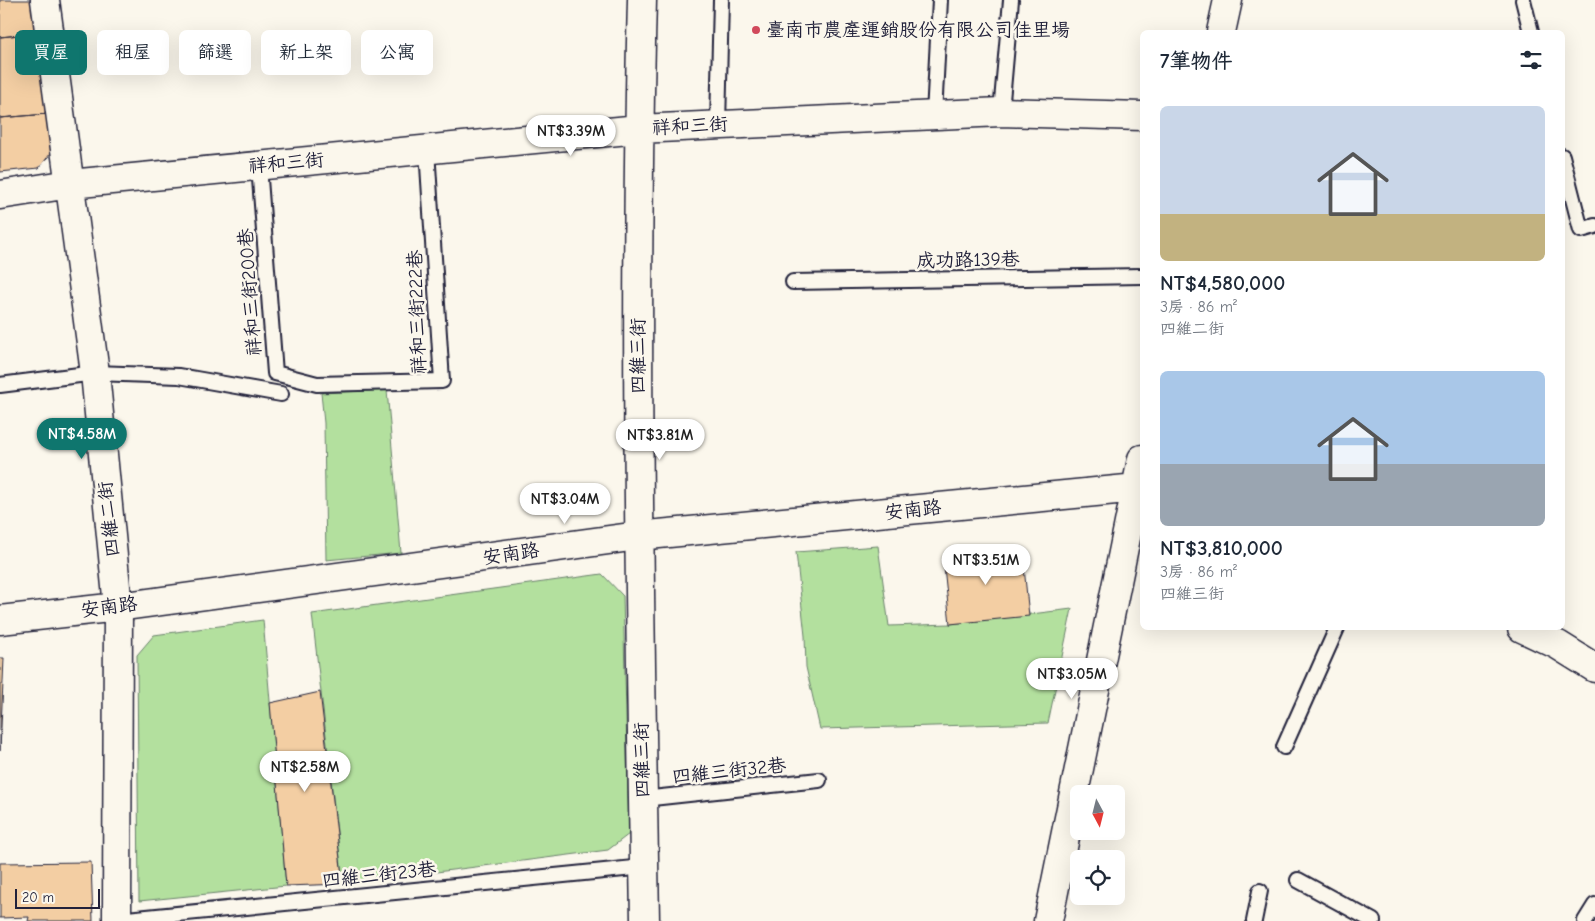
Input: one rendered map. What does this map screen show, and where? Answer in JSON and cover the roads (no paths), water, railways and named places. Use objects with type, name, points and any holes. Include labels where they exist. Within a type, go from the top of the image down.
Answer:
[{"type":"street","name":"四維二街","points":[[45,0],[95,373],[118,606],[117,921]]},
{"type":"street","name":"四維三街","points":[[642,0],[638,129],[638,536],[645,921]]},
{"type":"street","points":[[1221,30],[1228,0]]},
{"type":"street","name":"祥和三街","points":[[0,195],[70,184],[638,129],[1001,112],[1140,116]]},
{"type":"street","points":[[1048,921],[1140,489]]},
{"type":"street","name":"安南路","points":[[0,620],[118,606],[638,536],[1140,489]]},
{"type":"street","points":[[1531,630],[1557,636],[1595,668]]},
{"type":"lane","points":[[718,125],[721,0]]},
{"type":"lane","points":[[934,115],[940,0]]},
{"type":"lane","points":[[1001,112],[1011,0]]},
{"type":"lane","points":[[1523,0],[1530,30]]},
{"type":"lane","name":"祥和三街222巷","points":[[317,384],[442,381],[427,150]]},
{"type":"lane","name":"祥和三街200巷","points":[[259,166],[275,373],[317,384]]},
{"type":"lane","points":[[1565,168],[1581,230],[1595,226]]},
{"type":"lane","name":"成功路139巷","points":[[793,282],[1140,276]]},
{"type":"lane","points":[[0,385],[95,373],[179,376],[281,394]]},
{"type":"lane","points":[[1284,747],[1335,630]]},
{"type":"lane","name":"四維三街32巷","points":[[643,800],[819,780]]},
{"type":"lane","name":"四維三街23巷","points":[[117,921],[644,867]]},
{"type":"lane","points":[[1298,880],[1373,921]]},
{"type":"lane","points":[[1254,921],[1260,891]]},
{"type":"lane","points":[[1585,921],[1595,906]]},
{"type":"place","name":"臺南市農產運銷股份有限公司佳里場","points":[[756,30]]}]
